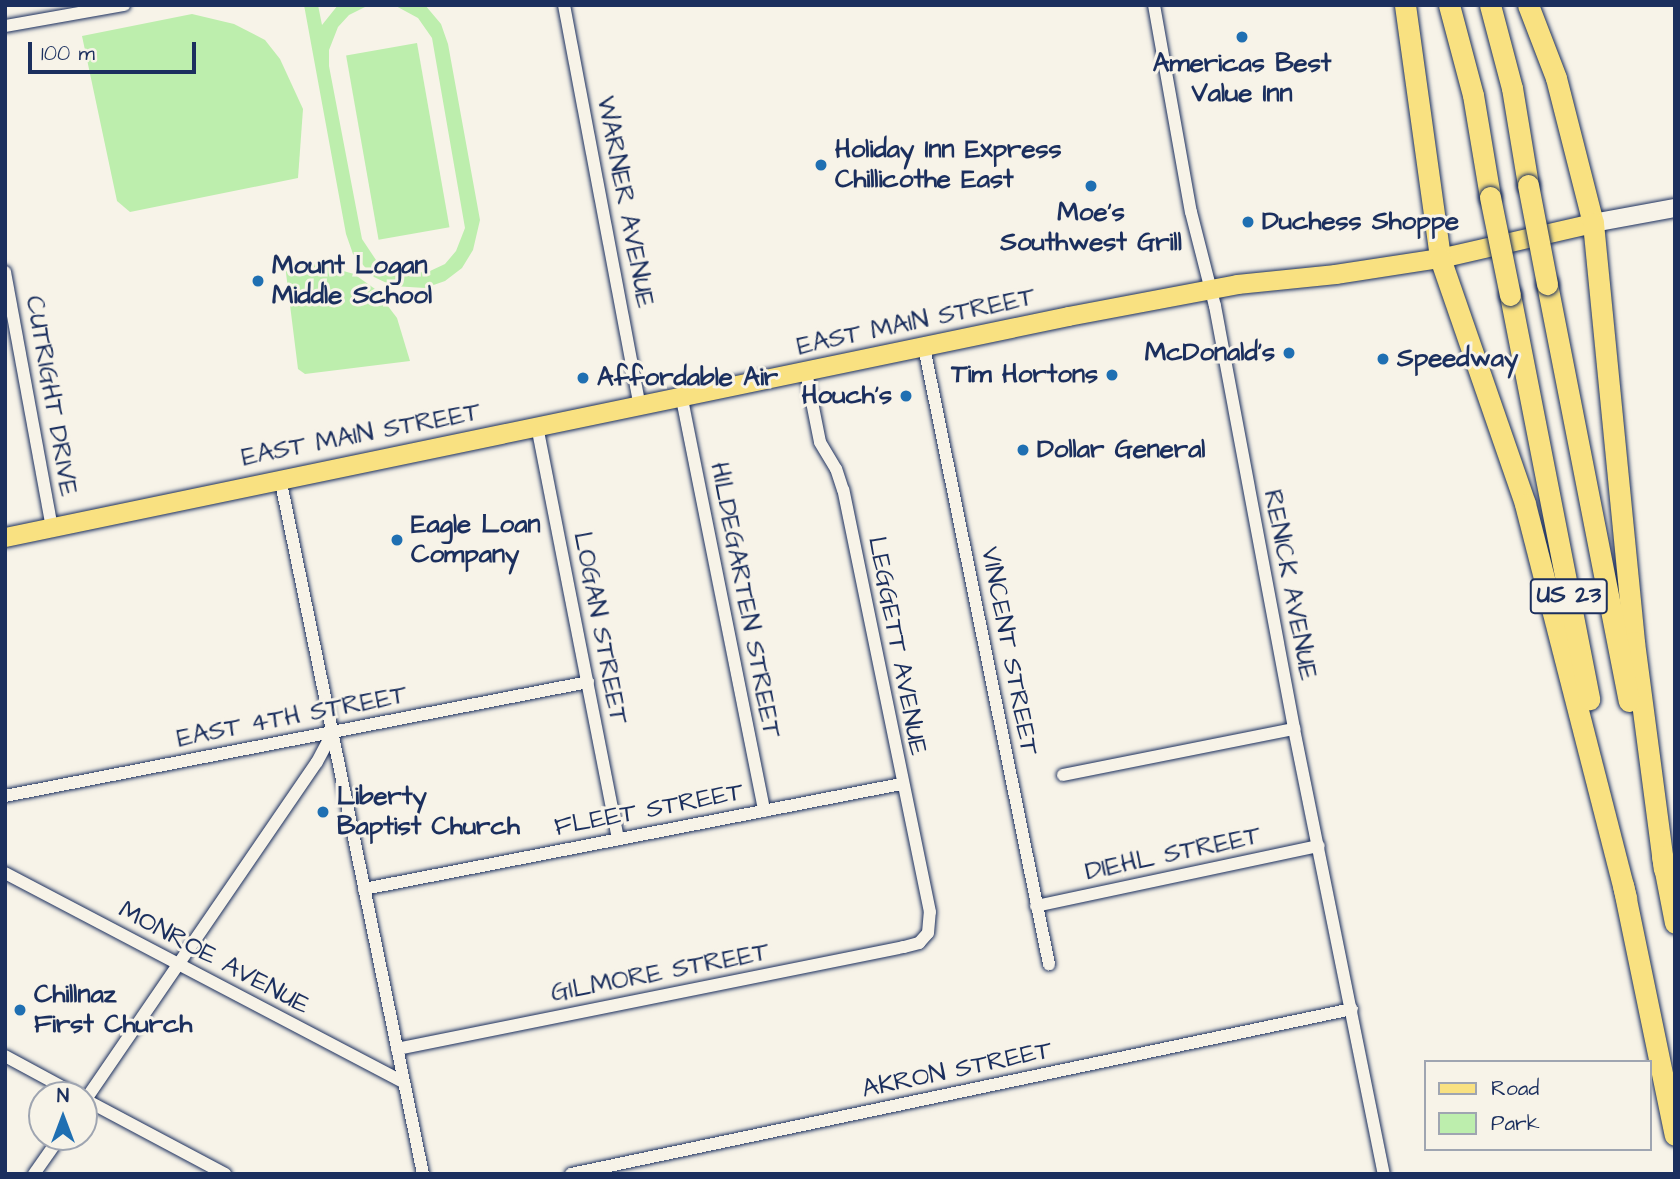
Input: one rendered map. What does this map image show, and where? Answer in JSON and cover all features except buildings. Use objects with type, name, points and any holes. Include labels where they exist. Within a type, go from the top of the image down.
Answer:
[{"type":"highway","points":[[1405,5],[1440,258],[1525,504],[1626,898]]},
{"type":"highway","name":"US 23","points":[[1449,5],[1473,95],[1490,197],[1626,898],[1675,1135]]},
{"type":"highway","name":"US 23","points":[[1490,5],[1511,88],[1675,923]]},
{"type":"highway","points":[[1528,5],[1556,78],[1593,223],[1634,642],[1664,869]]},
{"type":"main road","name":"EAST MAIN STREET","points":[[5,537],[280,478],[640,407],[1210,289],[1440,258],[1593,223]]},
{"type":"street","points":[[5,26],[123,5]]},
{"type":"street","name":"WARNER AVENUE","points":[[564,5],[640,407]]},
{"type":"street","name":"RENICK AVENUE","points":[[1154,5],[1191,212],[1210,289],[1294,729],[1384,1174]]},
{"type":"street","points":[[1593,223],[1675,208]]},
{"type":"street","name":"CUTRIGHT DRIVE","points":[[6,276],[52,527]]},
{"type":"street","name":"VINCENT STREET","points":[[925,347],[1049,964]]},
{"type":"street","name":"LEGGETT AVENUE","points":[[806,372],[820,442],[836,469],[843,490],[901,784],[930,912],[928,933]]},
{"type":"street","name":"HILDEGARTEN STREET","points":[[681,398],[764,811]]},
{"type":"street","name":"LOGAN STREET","points":[[537,426],[618,839]]},
{"type":"street","points":[[280,478],[423,1174]]},
{"type":"street","name":"EAST 4TH STREET","points":[[5,796],[588,682]]},
{"type":"street","points":[[1063,775],[1294,729]]},
{"type":"street","points":[[96,1081],[317,762],[333,732]]},
{"type":"street","name":"FLEET STREET","points":[[364,889],[901,784]]},
{"type":"street","name":"DIEHL STREET","points":[[1036,906],[1319,846]]},
{"type":"street","name":"MONROE AVENUE","points":[[5,873],[402,1082]]},
{"type":"street","name":"GILMORE STREET","points":[[397,1049],[904,947],[919,943],[928,933]]},
{"type":"street","name":"AKRON STREET","points":[[571,1174],[1352,1009]]},
{"type":"street","points":[[5,1056],[50,1081]]},
{"type":"street","points":[[98,1107],[225,1174]]},
{"type":"street","points":[[34,1174],[50,1151]]},
{"type":"green space","points":[[304,5],[318,5],[322,25],[338,5],[369,5],[349,15],[338,27],[329,50],[329,66],[362,239],[376,260],[390,269],[406,274],[430,271],[445,264],[456,251],[465,228],[432,38],[418,18],[394,5],[425,5],[441,24],[448,44],[480,220],[473,250],[462,268],[445,281],[425,288],[393,286],[374,277],[353,254],[346,234]]},
{"type":"green space","points":[[192,14],[234,24],[265,40],[280,59],[303,109],[298,178],[130,212],[117,201],[82,36]]},
{"type":"green space","points":[[417,43],[449,227],[379,240],[346,56]]},
{"type":"green space","points":[[319,264],[354,274],[375,289],[397,318],[410,361],[305,374],[298,369],[285,265]]},
{"type":"place","name":"Americas Best Value Inn","points":[[1242,37]]},
{"type":"place","name":"Holiday Inn Express Chillicothe East","points":[[821,165]]},
{"type":"place","name":"Moe's Southwest Grill","points":[[1091,186]]},
{"type":"place","name":"Duchess Shoppe","points":[[1248,222]]},
{"type":"place","name":"Mount Logan Middle School","points":[[258,281]]},
{"type":"place","name":"McDonald's","points":[[1289,353]]},
{"type":"place","name":"Speedway","points":[[1383,359]]},
{"type":"place","name":"Tim Hortons","points":[[1112,375]]},
{"type":"place","name":"Affordable Air","points":[[583,378]]},
{"type":"place","name":"Houch's","points":[[906,396]]},
{"type":"place","name":"Dollar General","points":[[1023,450]]},
{"type":"place","name":"Eagle Loan Company","points":[[397,540]]},
{"type":"place","name":"Liberty Baptist Church","points":[[323,812]]},
{"type":"place","name":"Chillnaz First Church","points":[[20,1010]]}]
